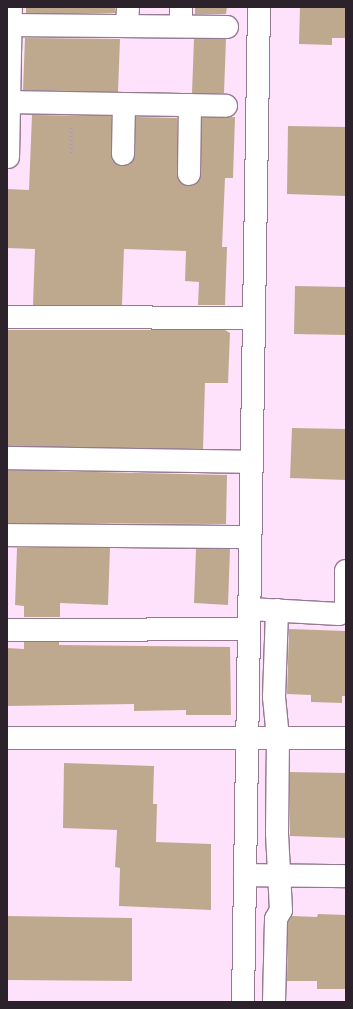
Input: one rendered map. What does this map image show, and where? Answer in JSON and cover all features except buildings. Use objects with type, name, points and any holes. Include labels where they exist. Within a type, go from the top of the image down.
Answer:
[{"type":"street","points":[[243,1002],[259,7]]},
{"type":"street","points":[[8,157],[10,19],[181,17],[227,27]]},
{"type":"street","points":[[8,102],[226,106]]},
{"type":"street","points":[[123,154],[124,104]]},
{"type":"street","points":[[189,174],[190,105]]},
{"type":"street","points":[[7,317],[253,318]]},
{"type":"street","points":[[7,458],[251,462]]},
{"type":"street","points":[[7,535],[250,537]]},
{"type":"street","points":[[7,630],[248,620],[277,610],[339,614],[346,609],[346,570]]},
{"type":"street","points":[[274,1002],[276,919],[281,910],[281,876],[277,832],[278,738],[274,697],[277,610]]},
{"type":"street","points":[[7,738],[345,738]]},
{"type":"street","points":[[245,875],[344,876]]}]
